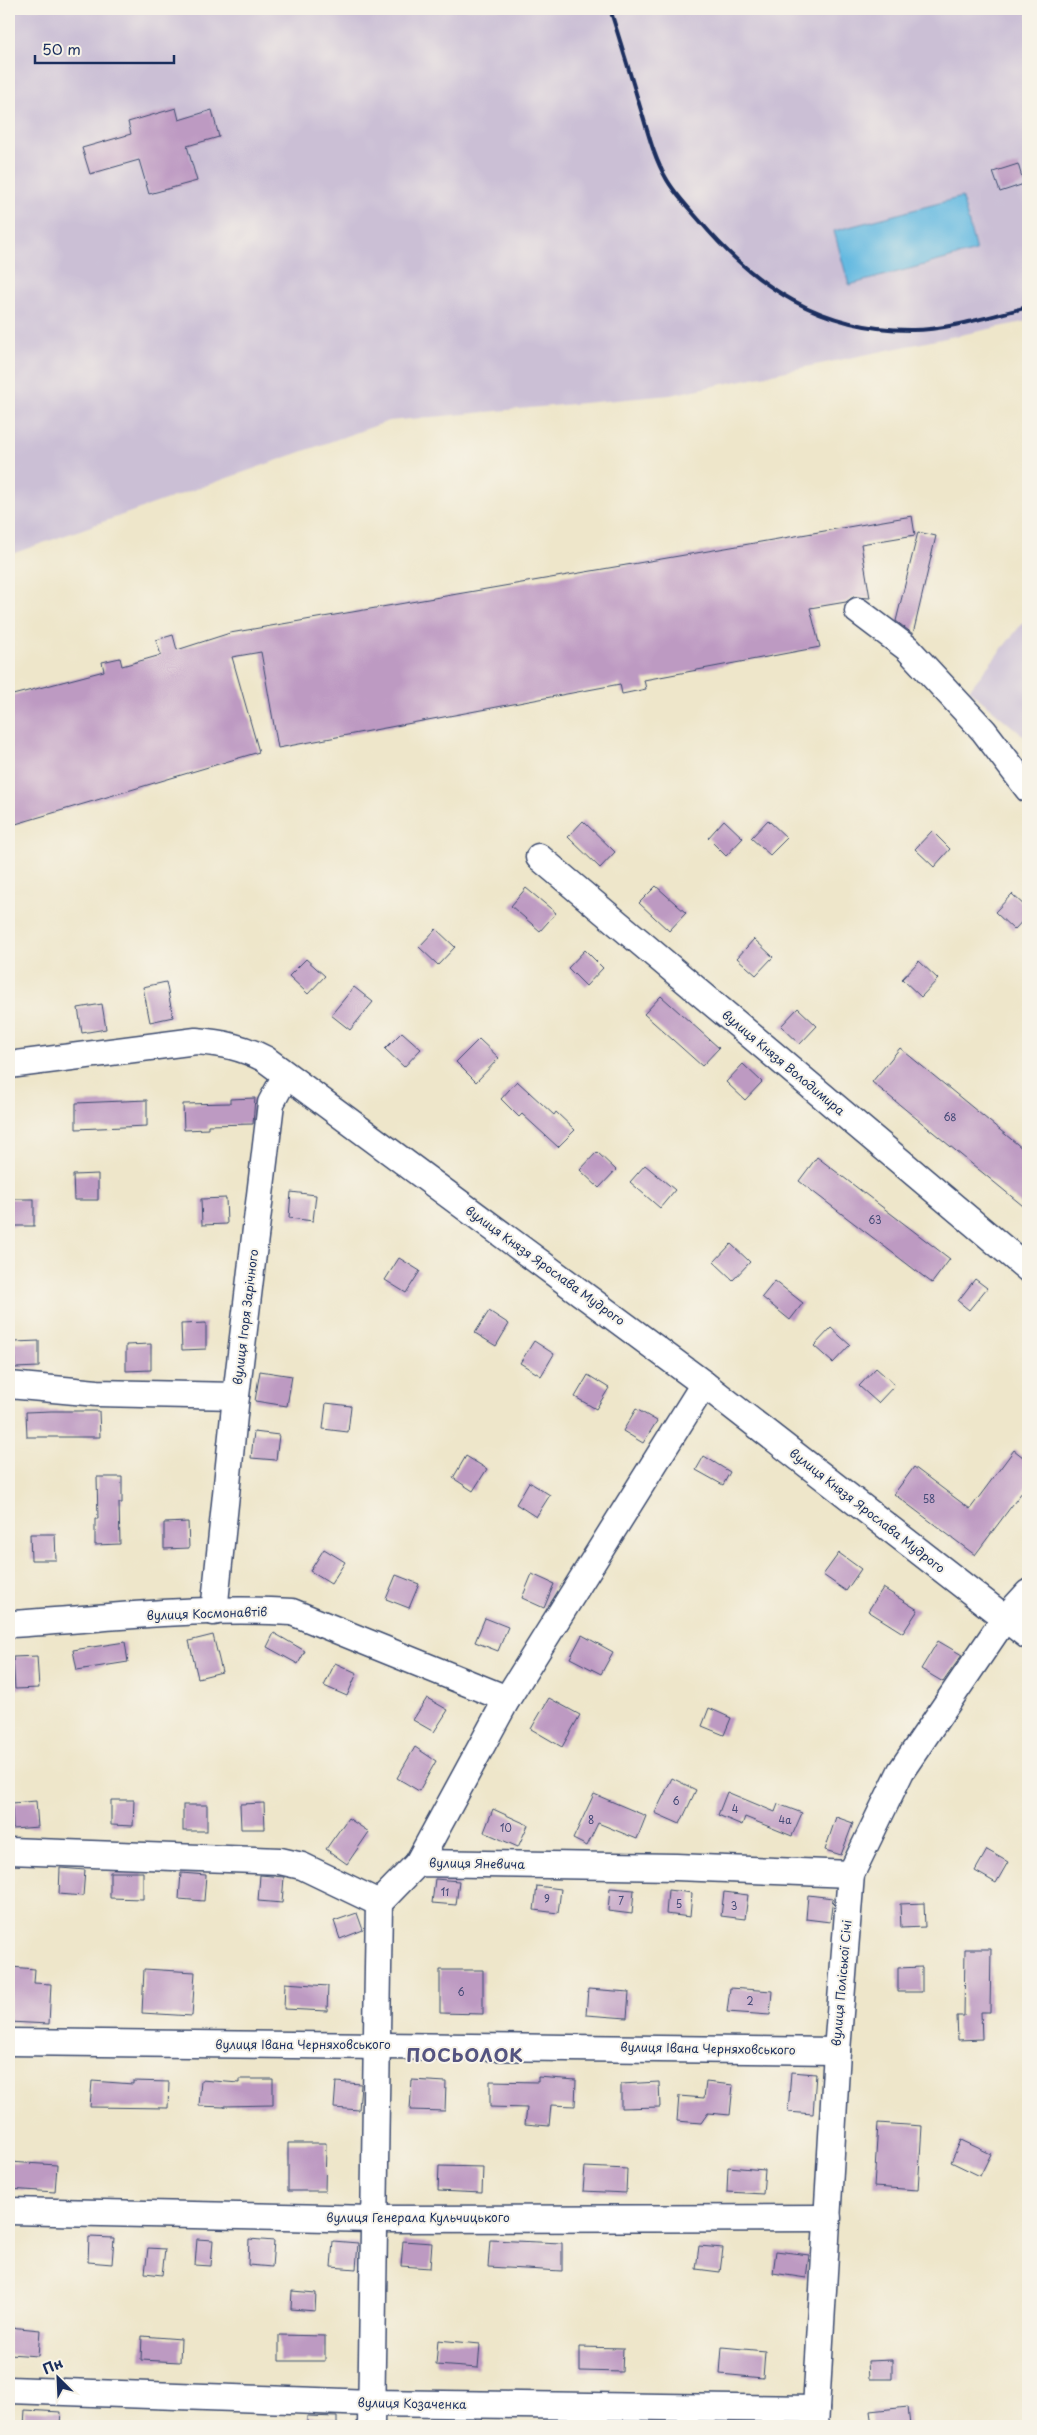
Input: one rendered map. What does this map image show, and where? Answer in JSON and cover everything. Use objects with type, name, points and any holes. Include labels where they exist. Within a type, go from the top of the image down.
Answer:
[{"type":"street","points":[[858,611],[907,648],[984,731],[1028,789]]},
{"type":"street","name":"вулиця Князя Володимира","points":[[538,857],[1028,1269]]},
{"type":"street","name":"вулиця Князя Ярослава Мудрого","points":[[9,1065],[196,1041],[224,1043],[246,1049],[265,1059],[704,1384],[1028,1636]]},
{"type":"street","name":"вулиця Ігоря Зарічного","points":[[9,1385],[97,1393],[236,1396],[272,1103],[286,1075]]},
{"type":"street","points":[[418,1863],[507,1700],[704,1384]]},
{"type":"street","points":[[214,1612],[236,1396]]},
{"type":"street","name":"вулиця Поліської Січі","points":[[816,2418],[837,2051],[851,1874],[901,1771],[1004,1618],[1028,1592]]},
{"type":"street","name":"вулиця Космонавтів","points":[[9,1624],[257,1610],[292,1612],[507,1700]]},
{"type":"street","points":[[9,1851],[280,1861],[302,1866],[379,1903],[371,2415]]},
{"type":"street","name":"вулиця Яневича","points":[[379,1903],[418,1863],[676,1867],[851,1874]]},
{"type":"street","name":"вулиця Івана Черняховського","points":[[9,2042],[837,2051]]},
{"type":"street","name":"вулиця Генерала Кульчицького","points":[[9,2211],[374,2219],[828,2218]]},
{"type":"street","name":"вулиця Козаченка","points":[[9,2390],[371,2415],[816,2418]]},
{"type":"shaded area","points":[[9,9],[1028,9],[1028,321],[670,395],[389,421],[9,555]]},
{"type":"shaded area","points":[[1028,616],[1028,740],[969,690]]},
{"type":"water","points":[[962,197],[976,251],[849,285],[834,231]]},
{"type":"building","points":[[176,108],[179,120],[212,110],[219,137],[187,146],[197,181],[149,194],[139,160],[90,174],[82,148],[131,134],[128,122]]},
{"type":"building","points":[[1018,164],[1024,184],[1000,192],[993,172]]},
{"type":"building","points":[[912,516],[915,535],[861,544],[870,598],[853,597],[846,602],[810,608],[820,647],[644,680],[646,689],[622,694],[620,684],[278,748],[261,652],[232,657],[259,752],[9,826],[9,696],[104,671],[102,662],[120,658],[122,666],[161,655],[156,640],[173,635],[177,650],[230,633]]},
{"type":"building","points":[[918,532],[936,536],[913,634],[896,621]]},
{"type":"building","points":[[724,820],[743,838],[726,856],[708,838]]},
{"type":"building","points":[[768,820],[787,838],[770,855],[751,838]]},
{"type":"building","points":[[583,821],[615,852],[600,868],[568,837]]},
{"type":"building","points":[[932,831],[950,849],[934,867],[915,849]]},
{"type":"building","points":[[656,886],[686,913],[669,931],[639,903]]},
{"type":"building","points":[[526,888],[556,913],[540,931],[511,906]]},
{"type":"building","points":[[1012,894],[1028,909],[1028,915],[1014,930],[995,912]]},
{"type":"building","points":[[436,929],[455,947],[438,965],[419,947]]},
{"type":"building","points":[[754,939],[773,957],[756,975],[737,958]]},
{"type":"building","points":[[585,950],[603,968],[586,986],[568,968]]},
{"type":"building","points":[[306,959],[325,976],[308,994],[289,976]]},
{"type":"building","points":[[919,961],[938,979],[921,997],[902,979]]},
{"type":"building","points":[[166,982],[173,1017],[150,1022],[143,987]]},
{"type":"building","points":[[354,987],[373,1002],[350,1030],[331,1015]]},
{"type":"building","points":[[661,996],[719,1048],[702,1066],[644,1014]]},
{"type":"building","points":[[102,1004],[106,1029],[82,1033],[78,1008]]},
{"type":"building","points":[[798,1008],[817,1026],[800,1044],[781,1026]]},
{"type":"building","points":[[402,1032],[421,1049],[404,1067],[385,1049]]},
{"type":"building","points":[[479,1039],[499,1058],[476,1082],[456,1062]]},
{"type":"building","points":[[900,1048],[1028,1153],[1028,1210],[872,1082]]},
{"type":"building","points":[[743,1064],[762,1082],[745,1100],[726,1082]]},
{"type":"building","points":[[517,1081],[554,1115],[556,1112],[575,1130],[558,1147],[522,1114],[519,1117],[501,1099]]},
{"type":"building","points":[[255,1098],[253,1124],[208,1125],[208,1129],[184,1130],[183,1104],[230,1103],[230,1099]]},
{"type":"building","points":[[147,1100],[147,1126],[76,1129],[76,1103]]},
{"type":"building","points":[[597,1152],[616,1170],[599,1188],[580,1170]]},
{"type":"building","points":[[817,1157],[950,1259],[932,1283],[799,1181]]},
{"type":"building","points":[[645,1165],[675,1190],[660,1208],[630,1182]]},
{"type":"building","points":[[98,1174],[98,1200],[74,1200],[73,1175]]},
{"type":"building","points":[[291,1192],[316,1195],[313,1221],[289,1218]]},
{"type":"building","points":[[226,1198],[227,1224],[202,1225],[201,1199]]},
{"type":"building","points":[[9,1199],[34,1199],[34,1226],[9,1226]]},
{"type":"building","points":[[731,1244],[750,1262],[733,1280],[714,1262]]},
{"type":"building","points":[[399,1258],[420,1271],[406,1293],[385,1280]]},
{"type":"building","points":[[975,1279],[987,1288],[969,1310],[958,1301]]},
{"type":"building","points":[[775,1281],[803,1303],[790,1320],[762,1297]]},
{"type":"building","points":[[489,1311],[509,1324],[496,1346],[475,1333]]},
{"type":"building","points":[[206,1323],[206,1349],[182,1350],[181,1324]]},
{"type":"building","points":[[831,1328],[850,1345],[833,1363],[814,1346]]},
{"type":"building","points":[[39,1341],[39,1367],[15,1368],[14,1342]]},
{"type":"building","points":[[534,1341],[554,1354],[541,1376],[520,1363]]},
{"type":"building","points":[[151,1344],[151,1370],[126,1371],[126,1345]]},
{"type":"building","points":[[876,1368],[895,1385],[878,1403],[859,1386]]},
{"type":"building","points":[[260,1371],[292,1376],[287,1406],[255,1401]]},
{"type":"building","points":[[588,1375],[609,1388],[596,1409],[575,1397]]},
{"type":"building","points":[[326,1403],[351,1406],[348,1432],[323,1429]]},
{"type":"building","points":[[636,1409],[657,1421],[643,1443],[623,1431]]},
{"type":"building","points":[[99,1411],[100,1437],[27,1437],[26,1412]]},
{"type":"building","points":[[254,1432],[279,1435],[276,1460],[251,1458]]},
{"type":"building","points":[[1014,1450],[1028,1461],[1028,1484],[975,1555],[894,1494],[914,1467],[970,1509]]},
{"type":"building","points":[[466,1456],[487,1469],[473,1491],[453,1478]]},
{"type":"building","points":[[704,1456],[730,1472],[723,1485],[696,1470]]},
{"type":"building","points":[[97,1477],[122,1477],[122,1503],[119,1503],[120,1544],[95,1545],[95,1519],[98,1519]]},
{"type":"building","points":[[529,1482],[550,1495],[536,1517],[516,1504]]},
{"type":"building","points":[[188,1522],[189,1548],[164,1549],[164,1523]]},
{"type":"building","points":[[30,1534],[55,1534],[56,1560],[31,1560]]},
{"type":"building","points":[[324,1549],[345,1562],[331,1584],[310,1571]]},
{"type":"building","points":[[839,1553],[861,1569],[846,1591],[823,1575]]},
{"type":"building","points":[[532,1574],[554,1584],[544,1608],[522,1598]]},
{"type":"building","points":[[396,1575],[419,1584],[409,1608],[386,1599]]},
{"type":"building","points":[[883,1588],[918,1610],[903,1633],[868,1611]]},
{"type":"building","points":[[485,1618],[508,1627],[498,1651],[475,1642]]},
{"type":"building","points":[[274,1633],[305,1651],[298,1664],[267,1647]]},
{"type":"building","points":[[213,1635],[222,1672],[198,1678],[189,1641]]},
{"type":"building","points":[[582,1635],[613,1652],[601,1674],[570,1658]]},
{"type":"building","points":[[938,1641],[962,1655],[943,1682],[921,1669]]},
{"type":"building","points":[[125,1642],[128,1662],[77,1670],[73,1650]]},
{"type":"building","points":[[37,1656],[39,1688],[15,1689],[13,1657]]},
{"type":"building","points":[[335,1663],[357,1673],[347,1696],[324,1686]]},
{"type":"building","points":[[427,1698],[448,1710],[434,1732],[413,1720]]},
{"type":"building","points":[[549,1698],[580,1715],[562,1747],[531,1729]]},
{"type":"building","points":[[709,1708],[731,1718],[724,1735],[702,1726]]},
{"type":"building","points":[[415,1747],[436,1761],[419,1791],[397,1778]]},
{"type":"building","points":[[672,1778],[696,1790],[680,1824],[655,1813]]},
{"type":"building","points":[[727,1792],[775,1812],[778,1804],[802,1813],[792,1836],[745,1817],[742,1825],[718,1815]]},
{"type":"building","points":[[594,1794],[646,1816],[637,1839],[598,1823],[587,1846],[573,1839]]},
{"type":"building","points":[[111,1800],[134,1800],[133,1826],[111,1825]]},
{"type":"building","points":[[36,1801],[38,1827],[13,1829],[12,1803]]},
{"type":"building","points":[[264,1803],[265,1829],[241,1829],[240,1804]]},
{"type":"building","points":[[183,1805],[207,1805],[207,1831],[183,1831]]},
{"type":"building","points":[[493,1809],[528,1825],[518,1847],[484,1832]]},
{"type":"building","points":[[836,1817],[853,1823],[841,1855],[825,1850]]},
{"type":"building","points":[[348,1818],[369,1832],[347,1864],[326,1849]]},
{"type":"building","points":[[987,1850],[1008,1862],[996,1883],[975,1871]]},
{"type":"building","points":[[60,1868],[85,1870],[83,1896],[59,1894]]},
{"type":"building","points":[[110,1872],[143,1872],[143,1899],[110,1898]]},
{"type":"building","points":[[181,1873],[206,1875],[204,1901],[179,1899]]},
{"type":"building","points":[[260,1875],[284,1877],[282,1903],[258,1901]]},
{"type":"building","points":[[435,1879],[459,1881],[456,1905],[432,1903]]},
{"type":"building","points":[[537,1886],[561,1889],[558,1913],[534,1910]]},
{"type":"building","points":[[610,1888],[634,1890],[632,1914],[608,1911]]},
{"type":"building","points":[[668,1890],[692,1893],[690,1917],[666,1914]]},
{"type":"building","points":[[724,1892],[748,1895],[745,1919],[721,1916]]},
{"type":"building","points":[[808,1895],[833,1898],[830,1922],[806,1919]]},
{"type":"building","points":[[924,1903],[925,1927],[901,1928],[900,1904]]},
{"type":"building","points":[[357,1913],[363,1930],[340,1939],[334,1921]]},
{"type":"building","points":[[965,1949],[991,1949],[990,2012],[981,2012],[982,2039],[958,2040],[957,2016],[964,2016]]},
{"type":"building","points":[[11,1967],[35,1969],[34,1983],[51,1984],[49,2024],[9,2022]]},
{"type":"building","points":[[922,1967],[922,1992],[898,1992],[898,1968]]},
{"type":"building","points":[[144,1969],[195,1972],[192,2016],[142,2013]]},
{"type":"building","points":[[440,1970],[483,1970],[483,2014],[440,2013]]},
{"type":"building","points":[[285,1983],[328,1986],[327,2011],[284,2009]]},
{"type":"building","points":[[730,1988],[772,1991],[770,2015],[727,2012]]},
{"type":"building","points":[[588,1989],[629,1992],[627,2018],[586,2015]]},
{"type":"building","points":[[791,2072],[816,2074],[813,2114],[788,2112]]},
{"type":"building","points":[[538,2077],[576,2080],[575,2106],[551,2105],[549,2126],[525,2124],[527,2108],[490,2107],[490,2081],[538,2082]]},
{"type":"building","points":[[239,2079],[273,2079],[273,2105],[199,2106],[201,2080],[239,2083]]},
{"type":"building","points":[[412,2080],[446,2082],[445,2111],[410,2110]]},
{"type":"building","points":[[92,2081],[133,2084],[133,2081],[169,2082],[168,2108],[90,2107]]},
{"type":"building","points":[[336,2082],[361,2084],[359,2110],[334,2108]]},
{"type":"building","points":[[659,2082],[660,2107],[621,2108],[621,2084]]},
{"type":"building","points":[[706,2082],[733,2085],[730,2115],[708,2113],[701,2123],[677,2121],[679,2096],[704,2098]]},
{"type":"building","points":[[878,2123],[922,2126],[918,2190],[874,2187]]},
{"type":"building","points":[[961,2140],[991,2154],[980,2176],[951,2162]]},
{"type":"building","points":[[288,2143],[326,2143],[325,2191],[288,2191]]},
{"type":"building","points":[[9,2162],[57,2165],[55,2192],[9,2189]]},
{"type":"building","points":[[439,2166],[483,2167],[482,2193],[438,2191]]},
{"type":"building","points":[[585,2167],[627,2169],[626,2193],[583,2191]]},
{"type":"building","points":[[728,2167],[765,2170],[763,2194],[727,2192]]},
{"type":"building","points":[[89,2237],[114,2238],[112,2264],[88,2262]]},
{"type":"building","points":[[197,2239],[213,2240],[211,2266],[195,2265]]},
{"type":"building","points":[[249,2239],[274,2241],[272,2267],[248,2265]]},
{"type":"building","points":[[490,2240],[562,2243],[562,2271],[488,2267]]},
{"type":"building","points":[[333,2241],[358,2243],[356,2269],[331,2267]]},
{"type":"building","points":[[403,2241],[432,2243],[430,2268],[401,2266]]},
{"type":"building","points":[[699,2246],[723,2248],[720,2272],[696,2269]]},
{"type":"building","points":[[148,2248],[165,2249],[162,2275],[145,2273]]},
{"type":"building","points":[[776,2251],[809,2255],[806,2278],[773,2273]]},
{"type":"building","points":[[292,2291],[316,2293],[315,2311],[291,2309]]},
{"type":"building","points":[[9,2327],[40,2330],[38,2356],[9,2354]]},
{"type":"building","points":[[279,2335],[325,2336],[325,2361],[279,2361]]},
{"type":"building","points":[[142,2336],[181,2339],[180,2362],[141,2360]]},
{"type":"building","points":[[438,2340],[480,2344],[478,2368],[436,2365]]},
{"type":"building","points":[[580,2347],[623,2348],[622,2372],[580,2371]]},
{"type":"building","points":[[722,2347],[765,2351],[763,2378],[720,2374]]},
{"type":"building","points":[[892,2360],[892,2379],[869,2379],[868,2361]]},
{"type":"building","points":[[908,2407],[910,2426],[872,2426],[870,2411]]},
{"type":"building","points":[[25,2410],[61,2412],[60,2426],[24,2426]]},
{"type":"building","points":[[307,2416],[337,2417],[337,2426],[307,2426]]},
{"type":"railway","points":[[610,9],[652,145],[666,178],[681,199],[721,244],[743,266],[767,285],[820,313],[849,323],[880,328],[913,330],[941,328],[1028,307]]},
{"type":"district","name":"ПОСЬОЛОК","points":[[465,2056]]}]
